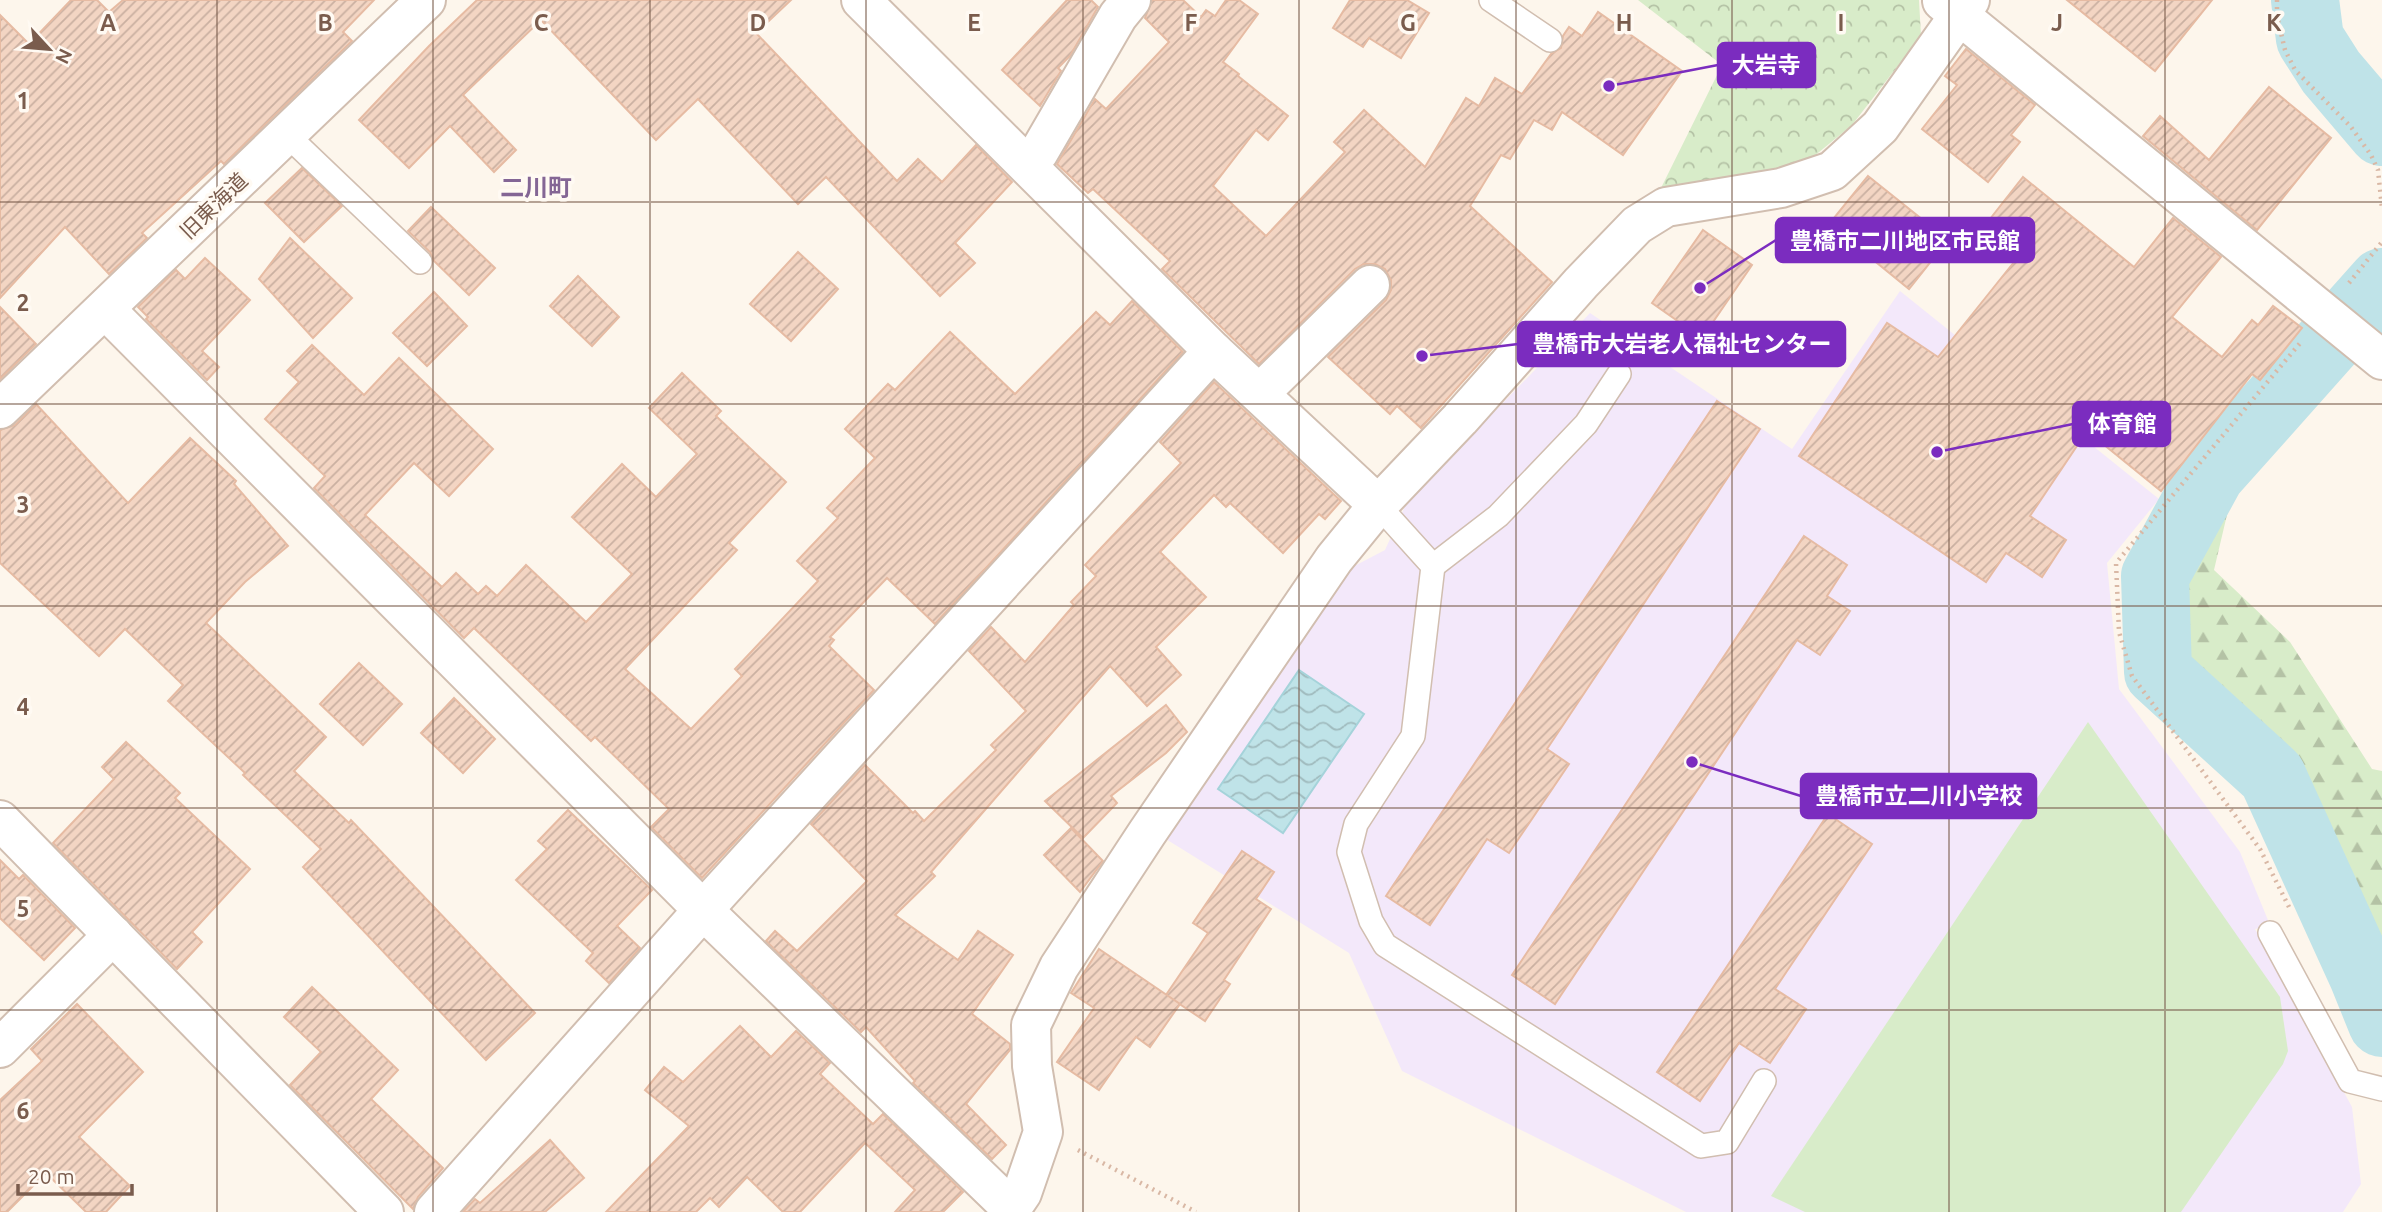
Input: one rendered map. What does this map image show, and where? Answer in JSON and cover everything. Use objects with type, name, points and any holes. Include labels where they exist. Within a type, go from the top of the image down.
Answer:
[{"type":"street","name":"旧東海道","points":[[0,409],[426,0]]},
{"type":"street","points":[[860,0],[1213,351],[1378,505]]},
{"type":"street","points":[[1028,165],[1039,152],[1118,16],[1131,0]]},
{"type":"street","points":[[106,310],[703,910],[1010,1211],[1023,1193],[1043,1132],[1032,1066],[1031,1025],[1059,967],[1334,559],[1378,505],[1637,225],[1666,208],[1781,188],[1832,171],[1880,127],[1956,6],[2382,360]]},
{"type":"street","points":[[1260,393],[1370,285]]},
{"type":"street","points":[[434,1212],[703,910],[1213,351]]},
{"type":"street","points":[[0,820],[384,1212]]},
{"type":"street","points":[[0,1048],[113,935]]},
{"type":"lane","points":[[1491,0],[1550,40]]},
{"type":"lane","points":[[287,135],[420,262]]},
{"type":"lane","points":[[1619,374],[1586,424],[1498,516],[1433,566],[1413,736],[1356,824],[1349,852],[1371,921],[1385,946],[1701,1146],[1727,1142],[1764,1081]]},
{"type":"lane","points":[[1378,505],[1433,566]]},
{"type":"lane","points":[[2270,933],[2350,1082],[2381,1089]]},
{"type":"path","points":[[2277,0],[2277,16],[2285,50],[2295,70],[2351,127],[2371,155],[2378,170],[2382,208]]},
{"type":"path","points":[[2291,912],[2260,849],[2132,676],[2119,632],[2116,563],[2339,324],[2382,242]]},
{"type":"path","points":[[1043,1132],[1196,1212]]},
{"type":"shaded area","points":[[1900,291],[2159,499],[2107,563],[2119,689],[2240,852],[2270,925],[2255,929],[2352,1107],[2361,1184],[2343,1212],[1686,1212],[1402,1071],[1349,953],[1161,836],[1341,573],[1385,550],[1407,502],[1590,313],[1792,449]]},
{"type":"green space","points":[[1638,0],[1919,0],[1921,36],[1852,125],[1796,171],[1661,188],[1722,65]]},
{"type":"green space","points":[[2190,501],[2230,502],[2214,570],[2290,642],[2372,769],[2382,771],[2382,968],[2339,883],[2180,679],[2135,572]]},
{"type":"green space","points":[[2088,722],[2280,997],[2288,1051],[2283,1064],[2181,1212],[1805,1212],[1771,1196]]},
{"type":"water","points":[[1299,670],[1364,714],[1283,833],[1218,789]]},
{"type":"building","points":[[71,0],[97,0],[109,12],[123,0],[374,0],[343,32],[352,41],[224,164],[221,161],[142,233],[147,238],[109,274],[65,227],[0,298],[0,15],[29,44]]},
{"type":"building","points":[[477,0],[791,0],[756,33],[897,181],[918,159],[942,182],[976,145],[1012,182],[955,243],[975,263],[940,296],[826,177],[798,204],[698,99],[656,140],[541,20],[463,95],[516,150],[494,172],[450,126],[409,168],[359,120]]},
{"type":"building","points":[[1067,0],[1091,0],[1098,7],[1070,56],[1058,68],[1061,71],[1040,106],[1002,70]]},
{"type":"building","points":[[1152,0],[1183,0],[1201,17],[1206,10],[1215,16],[1226,0],[1239,0],[1258,14],[1223,62],[1288,116],[1268,140],[1256,130],[1213,186],[1266,236],[1345,152],[1334,142],[1364,110],[1425,167],[1466,98],[1479,106],[1495,78],[1522,94],[1551,54],[1561,48],[1563,36],[1569,27],[1582,36],[1598,12],[1682,71],[1623,155],[1562,112],[1552,130],[1534,120],[1510,159],[1501,155],[1470,206],[1552,282],[1421,428],[1397,406],[1390,414],[1328,357],[1386,300],[1391,290],[1391,280],[1385,269],[1375,264],[1364,264],[1355,269],[1259,364],[1162,269],[1170,261],[1093,189],[1088,193],[1057,164],[1095,99],[1106,109],[1169,42],[1145,18]]},
{"type":"building","points":[[1350,0],[1407,0],[1429,13],[1401,58],[1369,38],[1363,47],[1333,28]]},
{"type":"building","points":[[2067,0],[2212,0],[2155,71]]},
{"type":"building","points":[[1966,49],[2035,105],[2011,135],[2020,142],[1988,182],[1922,129],[1957,85],[1945,76]]},
{"type":"building","points":[[2269,87],[2331,138],[2257,230],[2143,136],[2160,116],[2209,160]]},
{"type":"building","points":[[302,168],[342,206],[304,242],[265,203]]},
{"type":"building","points":[[1868,176],[1948,240],[1909,289],[1829,224]]},
{"type":"building","points":[[2023,177],[2134,267],[2173,218],[2221,257],[2172,317],[2222,357],[2252,320],[2258,325],[2273,306],[2302,328],[2260,380],[2252,374],[2161,491],[2087,431],[2030,516],[2066,540],[2042,577],[2006,553],[1986,582],[1799,456],[1887,323],[1938,357],[2014,262],[1979,233]]},
{"type":"building","points":[[431,207],[495,268],[469,295],[408,231]]},
{"type":"building","points":[[1703,230],[1752,265],[1702,338],[1652,303]]},
{"type":"building","points":[[290,238],[352,298],[313,338],[259,279]]},
{"type":"building","points":[[798,252],[838,289],[791,341],[750,304]]},
{"type":"building","points":[[205,258],[250,300],[202,351],[219,367],[207,380],[146,319],[148,317],[138,307],[176,270],[185,279]]},
{"type":"building","points":[[578,276],[619,317],[592,346],[550,306]]},
{"type":"building","points":[[434,292],[467,326],[427,366],[393,333]]},
{"type":"building","points":[[1132,301],[1183,352],[935,624],[887,578],[830,637],[834,640],[829,646],[874,690],[702,878],[651,827],[669,809],[595,737],[591,741],[474,628],[464,638],[314,488],[325,476],[265,419],[299,382],[287,371],[312,345],[364,395],[399,358],[493,449],[449,496],[414,463],[365,515],[442,587],[456,573],[478,594],[486,586],[497,596],[526,565],[586,622],[632,574],[572,517],[622,464],[656,497],[697,454],[649,408],[682,373],[721,411],[716,416],[786,482],[729,543],[737,550],[625,669],[691,729],[742,676],[735,669],[818,581],[797,561],[838,518],[827,508],[875,458],[845,429],[888,384],[895,390],[950,332],[1015,394],[1096,312],[1110,325]]},
{"type":"building","points":[[0,307],[36,344],[0,379]]},
{"type":"building","points":[[1214,382],[1341,501],[1325,519],[1319,514],[1283,553],[1230,503],[1226,507],[1214,495],[1160,552],[1206,597],[1156,647],[1181,675],[1147,706],[1110,666],[931,872],[935,876],[895,915],[958,960],[978,931],[1013,955],[972,1014],[1010,1044],[1010,1050],[966,1104],[1006,1145],[992,1159],[913,1083],[915,1081],[866,1027],[861,1032],[766,941],[775,931],[797,951],[867,881],[811,824],[865,765],[924,821],[996,750],[991,745],[1026,711],[969,651],[991,627],[1025,662],[1074,605],[1071,602],[1096,576],[1085,565],[1181,463],[1160,442]]},
{"type":"building","points":[[1717,401],[1760,429],[1547,749],[1569,764],[1509,853],[1487,839],[1430,925],[1386,896]]},
{"type":"building","points":[[36,404],[128,503],[190,438],[236,481],[234,484],[288,546],[245,582],[206,623],[326,737],[294,771],[349,823],[351,820],[535,1013],[486,1060],[303,867],[321,849],[168,701],[183,685],[125,629],[99,656],[0,563],[0,430],[15,425]]},
{"type":"building","points":[[1804,536],[1847,565],[1827,596],[1850,611],[1820,655],[1797,640],[1555,1004],[1512,975]]},
{"type":"building","points":[[359,663],[402,704],[363,745],[320,704]]},
{"type":"building","points":[[454,698],[495,739],[463,773],[421,733]]},
{"type":"building","points":[[1166,705],[1187,732],[1166,753],[1111,796],[1117,803],[1083,838],[1045,801]]},
{"type":"building","points":[[126,742],[180,793],[175,798],[250,869],[192,932],[202,942],[177,969],[53,843],[114,779],[102,767]]},
{"type":"building","points":[[568,810],[652,890],[617,926],[640,948],[609,983],[586,961],[593,953],[516,880],[547,849],[538,841]]},
{"type":"building","points":[[1828,814],[1872,844],[1775,989],[1806,1009],[1770,1063],[1739,1043],[1700,1101],[1657,1072]]},
{"type":"building","points":[[1071,828],[1103,861],[1080,892],[1044,855]]},
{"type":"building","points":[[1242,851],[1274,872],[1256,899],[1271,909],[1224,980],[1230,984],[1205,1021],[1166,995],[1208,933],[1193,923]]},
{"type":"building","points":[[0,860],[19,879],[23,875],[75,928],[44,960],[0,918]]},
{"type":"building","points":[[1099,949],[1180,1004],[1150,1047],[1136,1037],[1099,1090],[1057,1062],[1094,1008],[1071,993]]},
{"type":"building","points":[[312,987],[398,1070],[371,1099],[443,1168],[418,1197],[413,1209],[290,1085],[321,1052],[284,1017]]},
{"type":"building","points":[[77,1004],[143,1072],[79,1137],[130,1186],[106,1212],[86,1212],[46,1173],[7,1212],[0,1212],[0,1100],[42,1061],[31,1049]]},
{"type":"building","points":[[740,1026],[771,1057],[796,1031],[830,1063],[820,1074],[873,1124],[883,1114],[963,1192],[943,1212],[895,1212],[915,1190],[865,1143],[800,1212],[783,1212],[747,1177],[719,1207],[710,1198],[696,1212],[606,1212],[689,1126],[645,1090],[664,1067],[683,1082]]},
{"type":"building","points":[[550,1140],[584,1178],[545,1212],[463,1212],[475,1199],[480,1203]]},
{"type":"waterway","points":[[2305,0],[2310,39],[2331,72],[2382,132]]},
{"type":"waterway","points":[[2382,282],[2211,474],[2155,576],[2158,672],[2272,776],[2382,1023]]},
{"type":"place","name":"大岩寺","points":[[1609,86]]},
{"type":"place","name":"豊橋市二川地区市民館","points":[[1700,288]]},
{"type":"place","name":"豊橋市大岩老人福祉センター","points":[[1422,356]]},
{"type":"place","name":"体育館","points":[[1937,452]]},
{"type":"place","name":"豊橋市立二川小学校","points":[[1692,762]]},
{"type":"district","name":"二川町","points":[[536,188]]}]
